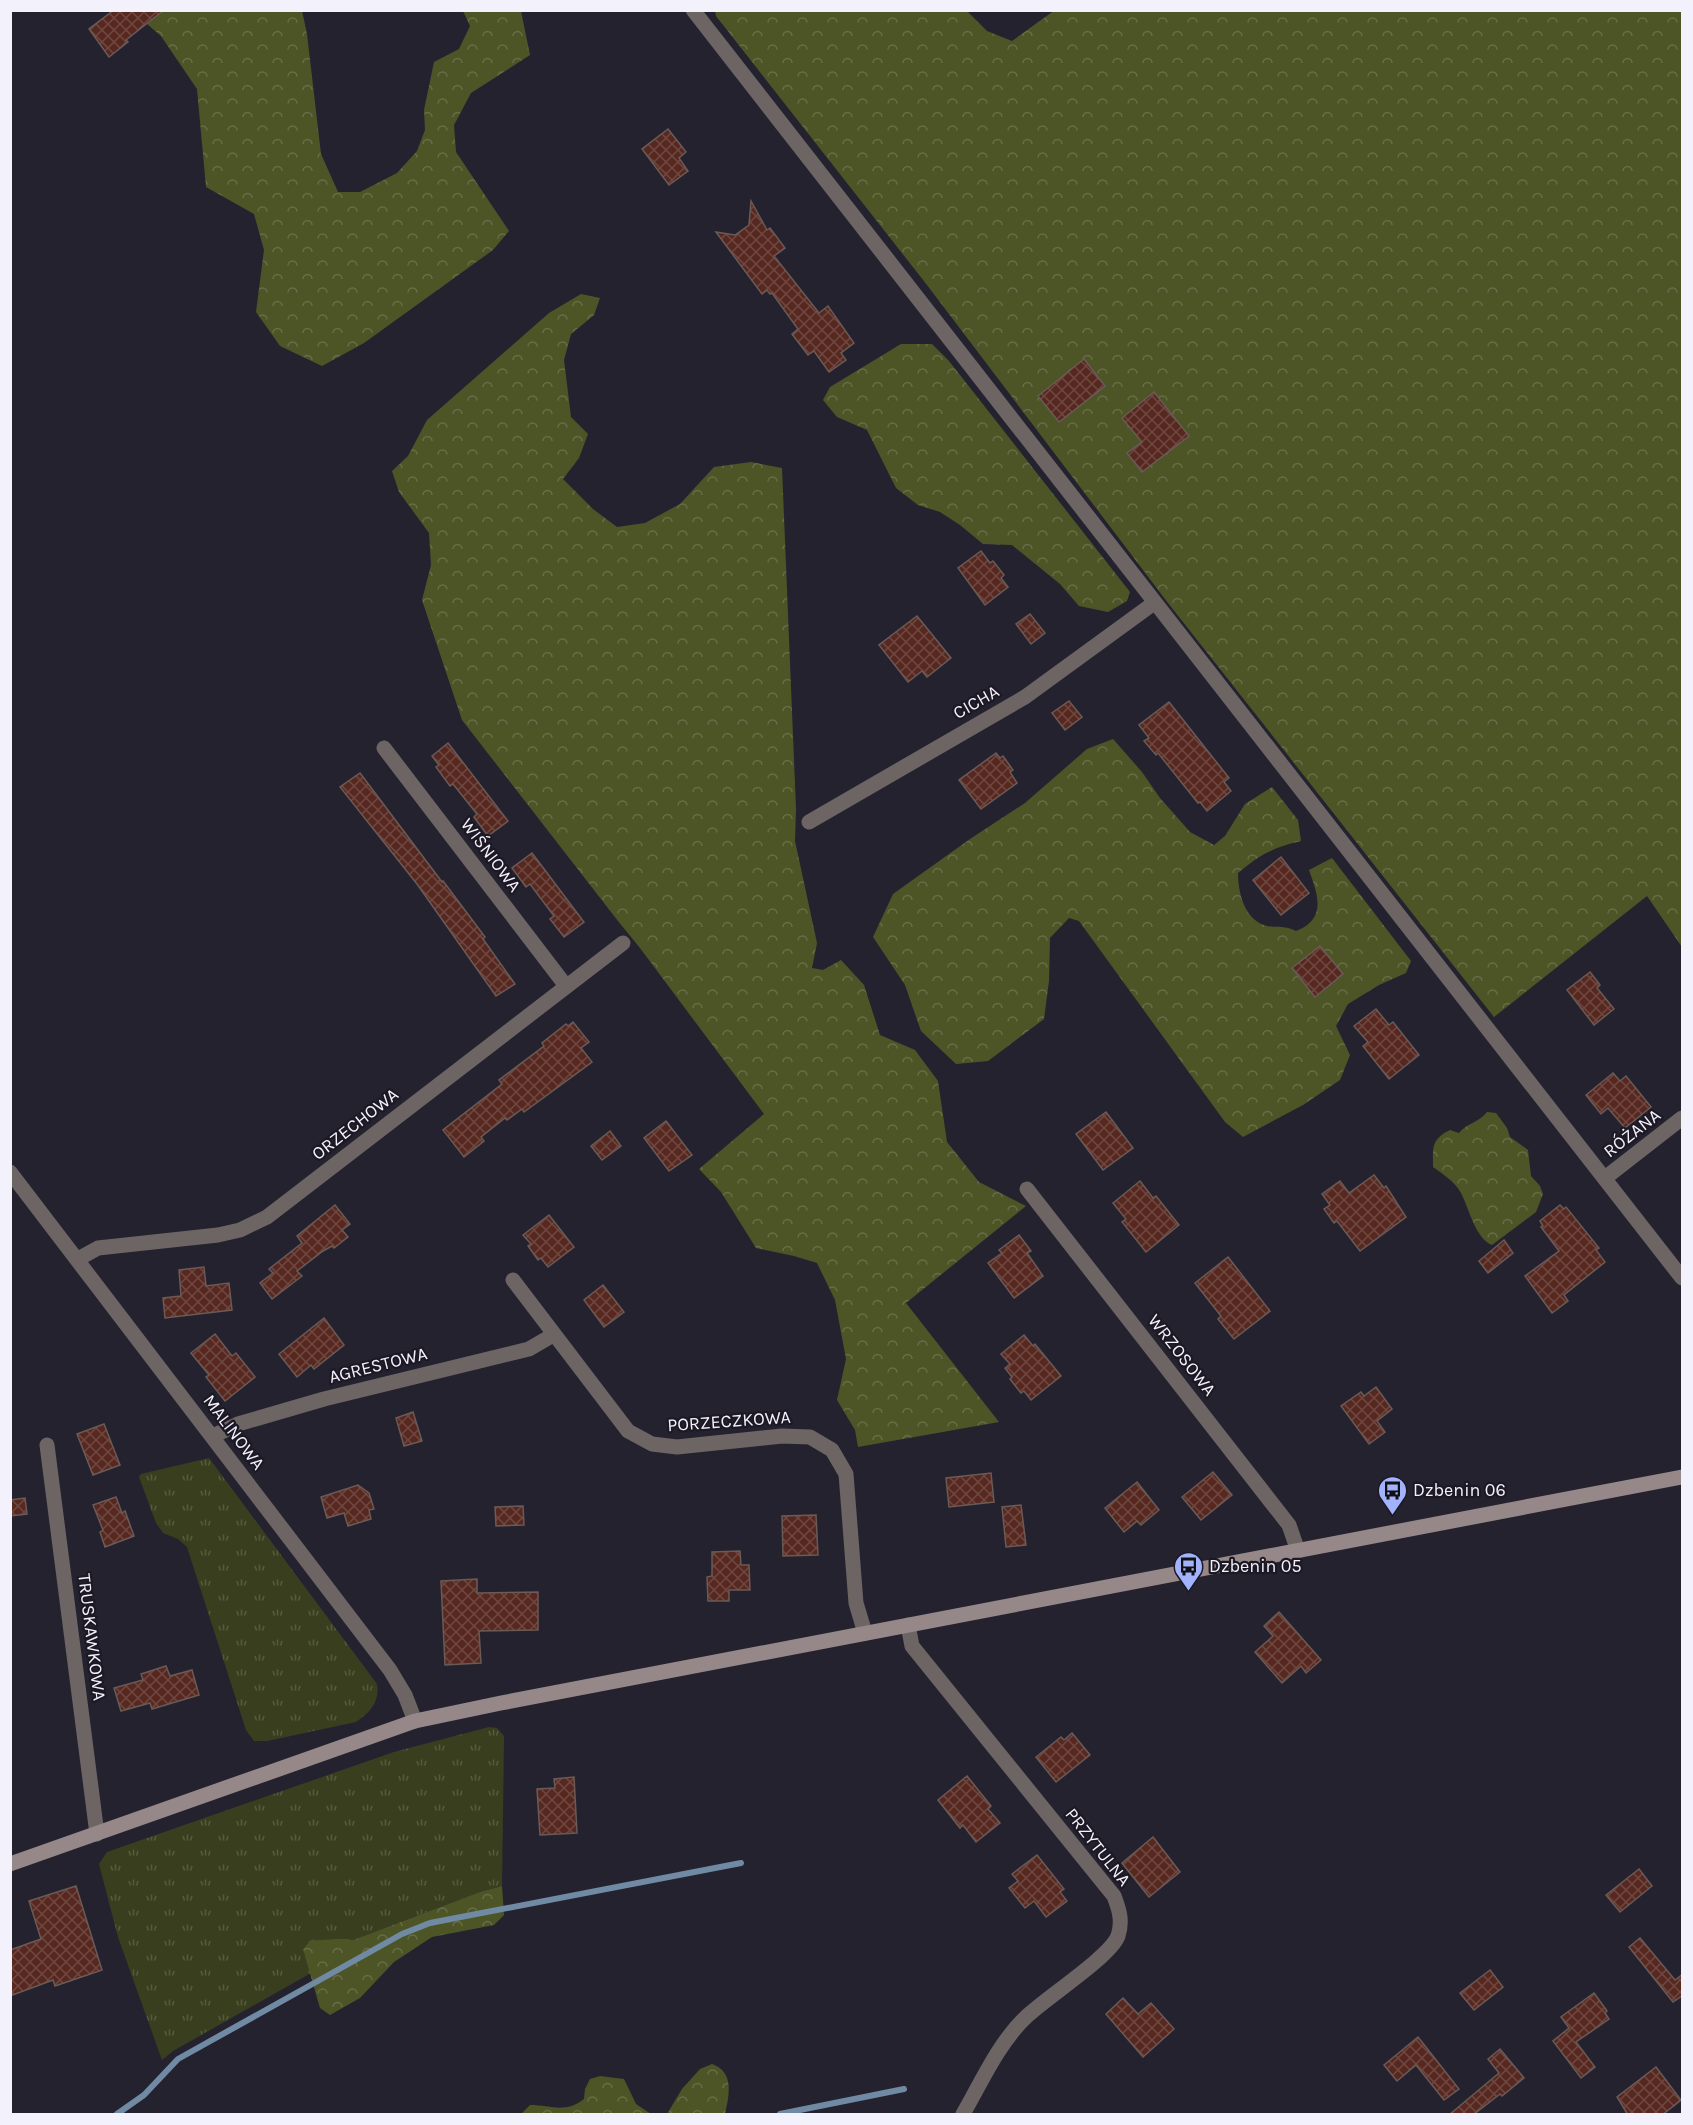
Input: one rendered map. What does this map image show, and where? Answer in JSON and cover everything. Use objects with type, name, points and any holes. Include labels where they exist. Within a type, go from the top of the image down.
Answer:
[{"type":"street","points":[[693,10],[1683,1278]]},
{"type":"street","name":"CICHA","points":[[809,822],[1025,697],[1154,603]]},
{"type":"street","name":"WIŚNIOWA","points":[[384,748],[566,986]]},
{"type":"street","name":"ORZECHOWA","points":[[78,1259],[98,1248],[218,1235],[240,1230],[267,1217],[623,943]]},
{"type":"street","name":"RÓŻANA","points":[[1605,1178],[1683,1118]]},
{"type":"street","name":"MALINOWA","points":[[10,1172],[390,1670],[405,1695],[415,1721]]},
{"type":"street","name":"WRZOSOWA","points":[[1027,1189],[1289,1525],[1298,1551]]},
{"type":"street","name":"PORZECZKOWA","points":[[513,1280],[628,1431],[652,1444],[677,1447],[782,1436],[810,1437],[832,1450],[846,1474],[856,1603],[865,1633]]},
{"type":"street","name":"AGRESTOWA","points":[[213,1436],[238,1424],[324,1399],[529,1349],[554,1335]]},
{"type":"street","name":"TRUSKAWKOWA","points":[[48,1445],[97,1834]]},
{"type":"street","points":[[10,1864],[415,1721],[1683,1477]]},
{"type":"street","name":"PRZYTULNA","points":[[908,1625],[912,1646],[1114,1896],[1121,1916],[1117,1937],[1102,1955],[1024,2018],[1001,2049],[963,2115]]},
{"type":"green space","points":[[1055,10],[1682,11],[1682,947],[1647,896],[1494,1017],[1168,603],[927,285],[716,16],[715,11],[967,11],[987,31],[1012,41]]},
{"type":"green space","points":[[132,11],[302,11],[307,34],[321,154],[338,192],[360,192],[397,173],[417,151],[425,130],[424,110],[434,62],[459,49],[470,26],[463,11],[521,11],[530,55],[471,93],[454,125],[456,152],[509,231],[493,250],[364,343],[322,366],[280,346],[256,312],[264,250],[254,214],[206,187],[197,89],[161,36]]},
{"type":"green space","points":[[581,294],[600,298],[594,315],[571,334],[564,360],[571,417],[588,434],[579,458],[563,479],[593,509],[617,527],[645,523],[680,504],[714,467],[751,462],[782,468],[796,809],[795,841],[817,943],[812,968],[823,970],[841,960],[864,985],[880,1035],[915,1050],[938,1081],[947,1142],[979,1182],[1026,1206],[906,1303],[999,1422],[858,1447],[855,1430],[837,1400],[846,1359],[835,1300],[817,1263],[756,1248],[721,1192],[699,1169],[764,1114],[640,948],[462,720],[422,600],[431,565],[429,533],[399,492],[392,471],[408,456],[427,420],[549,313]]},
{"type":"green space","points":[[901,344],[932,344],[949,361],[1130,592],[1127,601],[1108,612],[1079,606],[1060,584],[1012,545],[983,544],[940,512],[918,505],[896,488],[867,430],[837,417],[823,400],[830,387]]},
{"type":"green space","points":[[1113,739],[1190,832],[1214,845],[1225,836],[1245,804],[1272,787],[1298,820],[1301,841],[1267,852],[1238,873],[1239,888],[1244,904],[1257,922],[1296,931],[1306,926],[1316,913],[1318,905],[1309,870],[1332,858],[1411,961],[1406,973],[1379,985],[1348,1004],[1336,1026],[1350,1055],[1340,1080],[1303,1105],[1243,1137],[1225,1122],[1079,921],[1069,918],[1050,938],[1049,981],[1044,1019],[988,1061],[956,1064],[921,1031],[905,985],[873,937],[893,894],[1025,803],[1087,749]]},
{"type":"green space","points":[[1487,1112],[1496,1113],[1507,1128],[1510,1137],[1528,1150],[1531,1176],[1540,1186],[1543,1194],[1536,1212],[1492,1245],[1481,1236],[1458,1189],[1433,1167],[1433,1149],[1439,1137],[1450,1130],[1459,1133]]},
{"type":"green space","points":[[209,1458],[377,1684],[377,1696],[373,1706],[356,1722],[267,1741],[254,1741],[246,1730],[187,1547],[178,1539],[163,1533],[156,1523],[139,1477],[141,1474]]},
{"type":"green space","points":[[489,1727],[497,1728],[504,1736],[502,1886],[480,1892],[353,1940],[311,1940],[303,1949],[311,1973],[173,2051],[162,2060],[118,1937],[99,1864],[107,1852],[394,1752]]},
{"type":"green space","points":[[502,1886],[504,1915],[494,1925],[432,1937],[394,1962],[360,1998],[330,2015],[320,2008],[303,1949],[311,1940],[353,1940],[480,1892]]},
{"type":"green space","points":[[712,2064],[724,2073],[729,2085],[725,2114],[667,2114],[682,2089],[700,2069]]},
{"type":"green space","points":[[600,2076],[624,2079],[636,2104],[651,2114],[521,2114],[530,2105],[558,2108],[577,2104],[584,2099],[585,2089],[590,2079]]},
{"type":"building","points":[[114,10],[164,10],[126,40],[128,42],[109,57],[89,29]]},
{"type":"building","points":[[668,129],[686,152],[679,158],[688,171],[669,185],[642,149]]},
{"type":"building","points":[[751,201],[767,230],[770,228],[785,248],[774,256],[819,313],[828,306],[854,343],[841,353],[846,360],[829,372],[814,351],[808,355],[792,334],[798,329],[772,293],[770,294],[767,290],[762,294],[716,232],[735,235],[749,225]]},
{"type":"building","points":[[1084,359],[1105,386],[1059,422],[1038,396]]},
{"type":"building","points":[[1154,392],[1189,436],[1142,472],[1127,453],[1142,442],[1122,418]]},
{"type":"building","points":[[981,551],[990,563],[993,561],[1004,575],[1001,578],[1008,587],[985,605],[958,568]]},
{"type":"building","points":[[1030,614],[1045,633],[1031,644],[1016,624]]},
{"type":"building","points":[[917,616],[951,658],[927,677],[922,671],[908,682],[879,645]]},
{"type":"building","points":[[1069,701],[1082,717],[1065,730],[1052,713]]},
{"type":"building","points":[[1169,702],[1229,778],[1224,782],[1231,791],[1207,811],[1158,753],[1156,755],[1144,741],[1149,738],[1139,725]]},
{"type":"building","points":[[448,743],[508,821],[488,836],[474,817],[477,814],[453,784],[450,786],[436,767],[439,765],[432,756]]},
{"type":"building","points":[[996,753],[1000,758],[1003,756],[1013,770],[1010,772],[1017,783],[981,809],[959,780]]},
{"type":"building","points":[[360,773],[485,937],[483,939],[515,984],[496,996],[417,884],[340,787]]},
{"type":"building","points":[[532,853],[584,922],[564,937],[550,919],[554,916],[530,884],[526,887],[512,868]]},
{"type":"building","points":[[1281,857],[1309,893],[1281,915],[1253,880]]},
{"type":"building","points":[[1320,946],[1343,974],[1315,997],[1292,968]]},
{"type":"building","points":[[1590,972],[1600,985],[1597,988],[1614,1009],[1594,1025],[1567,990]]},
{"type":"building","points":[[1376,1009],[1389,1025],[1393,1022],[1419,1055],[1389,1079],[1363,1046],[1368,1042],[1354,1026]]},
{"type":"building","points":[[573,1022],[589,1042],[581,1048],[592,1062],[524,1112],[522,1109],[507,1120],[505,1118],[481,1137],[484,1141],[464,1157],[443,1130],[502,1084],[499,1080],[544,1046],[542,1043],[566,1024],[568,1026]]},
{"type":"building","points":[[1613,1073],[1620,1081],[1626,1076],[1651,1107],[1625,1128],[1608,1108],[1601,1114],[1586,1095]]},
{"type":"building","points":[[1106,1112],[1133,1148],[1103,1170],[1076,1134]]},
{"type":"building","points":[[666,1121],[692,1155],[669,1171],[644,1138]]},
{"type":"building","points":[[610,1131],[621,1146],[602,1160],[591,1146]]},
{"type":"building","points":[[1374,1175],[1384,1188],[1386,1186],[1406,1217],[1360,1251],[1337,1221],[1334,1223],[1324,1209],[1330,1205],[1322,1194],[1340,1181],[1349,1193]]},
{"type":"building","points":[[1140,1181],[1153,1198],[1156,1196],[1179,1225],[1146,1252],[1122,1222],[1126,1219],[1113,1203]]},
{"type":"building","points":[[335,1205],[350,1224],[342,1230],[348,1237],[334,1248],[332,1246],[323,1251],[297,1271],[302,1276],[272,1299],[260,1283],[273,1273],[269,1269],[302,1243],[297,1236]]},
{"type":"building","points":[[1560,1205],[1564,1209],[1566,1207],[1599,1248],[1596,1250],[1605,1262],[1564,1295],[1568,1301],[1552,1313],[1525,1276],[1559,1251],[1541,1227],[1543,1226],[1540,1221]]},
{"type":"building","points":[[549,1215],[574,1247],[548,1267],[541,1258],[538,1260],[528,1246],[531,1244],[523,1235]]},
{"type":"building","points":[[1019,1235],[1031,1251],[1027,1253],[1043,1276],[1014,1298],[988,1263],[1002,1253],[999,1250]]},
{"type":"building","points":[[1504,1240],[1513,1253],[1488,1273],[1479,1261]]},
{"type":"building","points":[[1228,1257],[1270,1311],[1234,1339],[1218,1319],[1221,1316],[1195,1283]]},
{"type":"building","points":[[204,1267],[206,1286],[229,1283],[232,1310],[165,1318],[163,1298],[181,1296],[179,1270]]},
{"type":"building","points":[[603,1285],[624,1312],[604,1327],[584,1300]]},
{"type":"building","points":[[324,1318],[344,1345],[314,1369],[311,1365],[297,1377],[279,1354]]},
{"type":"building","points":[[215,1334],[232,1356],[236,1353],[255,1377],[225,1401],[206,1377],[209,1375],[191,1353]]},
{"type":"building","points":[[1024,1335],[1033,1346],[1035,1344],[1061,1376],[1031,1400],[1024,1391],[1021,1393],[1010,1379],[1012,1377],[1005,1368],[1010,1364],[1001,1354]]},
{"type":"building","points":[[1376,1387],[1392,1409],[1377,1421],[1385,1432],[1369,1444],[1341,1406],[1361,1392],[1364,1396]]},
{"type":"building","points":[[413,1412],[422,1441],[404,1446],[396,1418]]},
{"type":"building","points":[[104,1424],[120,1465],[93,1475],[77,1434]]},
{"type":"building","points":[[1213,1472],[1232,1495],[1201,1520],[1182,1497]]},
{"type":"building","points":[[991,1473],[994,1502],[949,1507],[946,1478]]},
{"type":"building","points":[[1137,1482],[1159,1510],[1141,1525],[1137,1521],[1124,1532],[1105,1508]]},
{"type":"building","points":[[358,1485],[369,1493],[374,1509],[369,1510],[371,1519],[348,1526],[344,1513],[327,1518],[321,1497]]},
{"type":"building","points":[[116,1497],[122,1513],[125,1511],[134,1536],[105,1547],[100,1532],[103,1530],[93,1505]]},
{"type":"building","points":[[25,1498],[27,1514],[10,1516],[10,1500]]},
{"type":"building","points":[[1021,1505],[1026,1545],[1006,1547],[1002,1507]]},
{"type":"building","points":[[523,1506],[524,1525],[496,1526],[495,1507]]},
{"type":"building","points":[[816,1515],[818,1555],[783,1556],[782,1516]]},
{"type":"building","points":[[740,1551],[741,1565],[749,1565],[750,1590],[729,1590],[729,1601],[708,1601],[707,1577],[712,1576],[712,1552]]},
{"type":"building","points":[[477,1579],[477,1593],[538,1592],[538,1630],[479,1631],[481,1663],[445,1665],[441,1581]]},
{"type":"building","points":[[1279,1612],[1321,1660],[1306,1673],[1301,1666],[1282,1683],[1255,1652],[1273,1636],[1264,1626]]},
{"type":"building","points":[[166,1666],[170,1676],[192,1670],[199,1695],[152,1709],[150,1703],[121,1711],[114,1688],[143,1680],[141,1674]]},
{"type":"building","points":[[1072,1733],[1090,1755],[1056,1782],[1036,1757],[1061,1737],[1064,1740]]},
{"type":"building","points":[[967,1776],[991,1806],[988,1809],[1000,1823],[976,1842],[963,1825],[960,1828],[938,1800]]},
{"type":"building","points":[[574,1777],[577,1833],[540,1835],[537,1789],[555,1788],[554,1779]]},
{"type":"building","points":[[1153,1837],[1180,1872],[1149,1897],[1122,1863]]},
{"type":"building","points":[[1037,1855],[1064,1889],[1060,1892],[1067,1901],[1046,1917],[1034,1901],[1025,1908],[1009,1888],[1018,1881],[1012,1874]]},
{"type":"building","points":[[1639,1869],[1652,1886],[1620,1912],[1606,1895]]},
{"type":"building","points":[[76,1886],[102,1970],[55,1986],[53,1980],[10,1996],[10,1950],[41,1939],[29,1901]]},
{"type":"building","points":[[1640,1938],[1675,1980],[1683,1974],[1683,1995],[1673,2002],[1629,1947]]},
{"type":"building","points":[[1490,1970],[1503,1987],[1474,2010],[1460,1993]]},
{"type":"building","points":[[1594,1993],[1607,2011],[1605,2013],[1609,2019],[1576,2042],[1595,2067],[1581,2078],[1553,2041],[1569,2028],[1561,2017]]},
{"type":"building","points":[[1123,1998],[1138,2014],[1151,2003],[1174,2029],[1143,2057],[1106,2014]]},
{"type":"building","points":[[1418,2037],[1459,2089],[1444,2100],[1416,2065],[1397,2081],[1384,2065]]},
{"type":"building","points":[[1500,2049],[1524,2078],[1473,2115],[1449,2115],[1499,2073],[1488,2059]]},
{"type":"building","points":[[1656,2067],[1681,2100],[1662,2115],[1628,2115],[1617,2097]]},
{"type":"waterway","points":[[117,2114],[144,2095],[178,2059],[402,1934],[430,1923],[741,1863]]},
{"type":"waterway","points":[[780,2114],[904,2089]]},
{"type":"place","name":"Dzbenin 06","points":[[1392,1516]]},
{"type":"place","name":"Dzbenin 05","points":[[1188,1592]]}]
